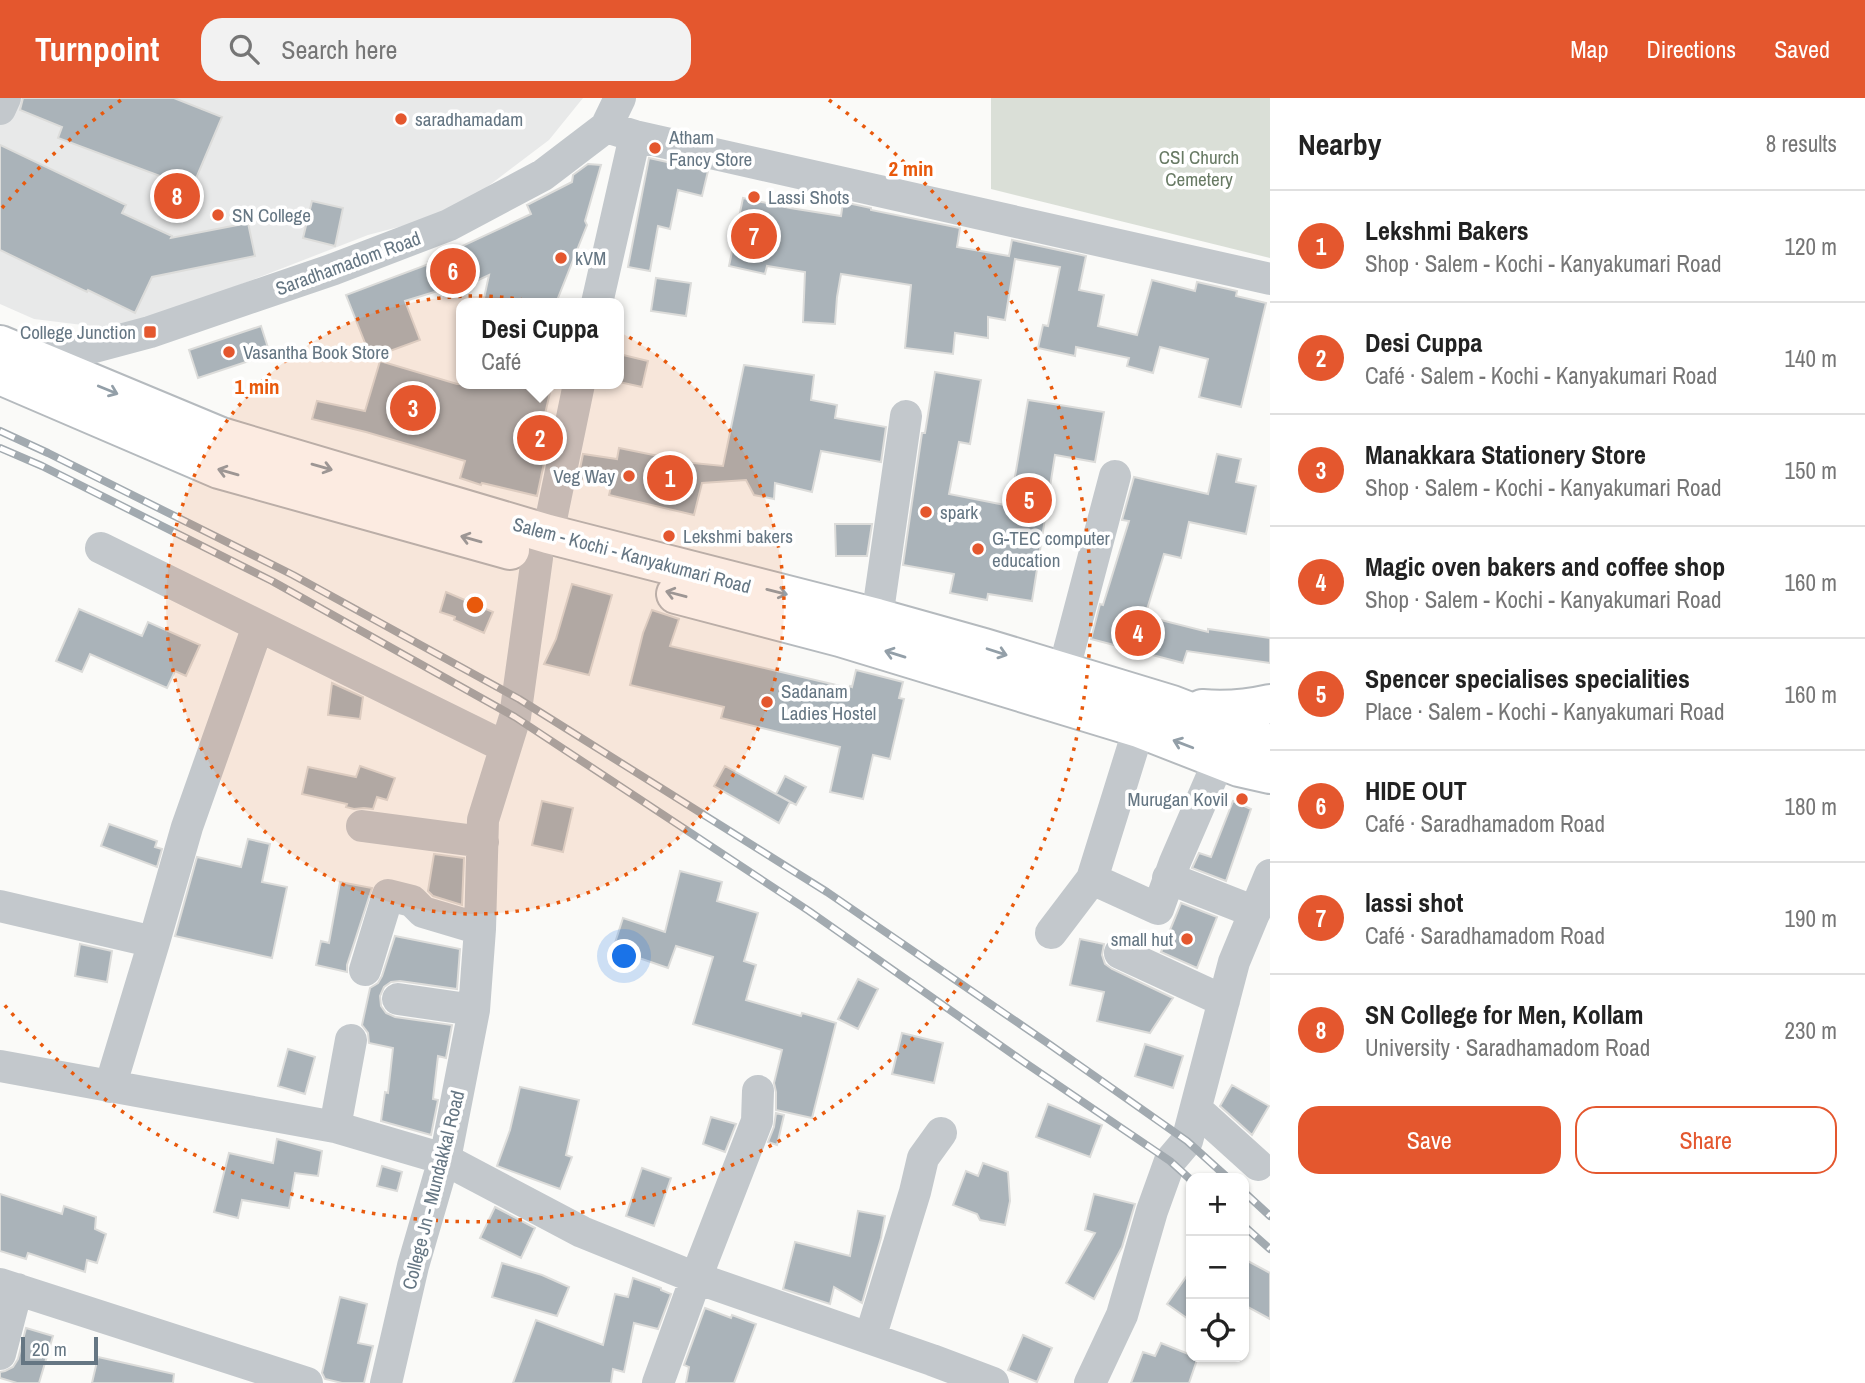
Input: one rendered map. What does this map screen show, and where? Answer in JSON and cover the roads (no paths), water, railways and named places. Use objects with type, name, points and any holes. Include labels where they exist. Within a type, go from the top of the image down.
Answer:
[{"type":"main road","name":"Salem - Kochi - Kanyakumari Road","points":[[0,345],[23,375],[222,437],[542,546],[877,618],[1172,705],[1255,737],[1270,747]]},
{"type":"main road","points":[[542,546],[1139,728],[1239,767],[1270,774]]},
{"type":"main road","points":[[1172,705],[1216,710],[1270,704]]},
{"type":"street","points":[[0,109],[5,98]]},
{"type":"street","name":"Saradhamadom Road","points":[[23,375],[334,269],[449,225],[620,132],[620,98]]},
{"type":"street","points":[[598,298],[620,132],[1270,279]]},
{"type":"street","name":"College Jn - Mundakkal Road","points":[[386,1383],[413,1266],[444,1159],[474,1010],[480,929],[483,820],[515,717],[542,546],[578,389]]},
{"type":"street","points":[[877,618],[906,416]]},
{"type":"street","points":[[1063,673],[1115,476]]},
{"type":"street","points":[[101,548],[505,747]]},
{"type":"street","points":[[110,1087],[187,827],[258,626]]},
{"type":"street","points":[[1051,933],[1092,879],[1139,728]]},
{"type":"street","points":[[1092,879],[1158,909],[1168,878],[1220,758]]},
{"type":"street","points":[[362,826],[482,842]]},
{"type":"street","points":[[1090,1383],[1122,1315],[1152,1211],[1170,1161],[1187,1141],[1234,962],[1270,875]]},
{"type":"street","points":[[1168,878],[1255,912]]},
{"type":"street","points":[[365,970],[388,895],[412,901],[423,912],[480,929]]},
{"type":"street","points":[[0,906],[155,942]]},
{"type":"street","points":[[1120,953],[1224,1001]]},
{"type":"street","points":[[398,999],[474,1010]]},
{"type":"street","points":[[335,1127],[351,1040]]},
{"type":"street","points":[[0,1066],[335,1127],[444,1159],[582,1232],[696,1278],[993,1383]]},
{"type":"street","points":[[658,1383],[757,1121],[758,1091]]},
{"type":"street","points":[[1196,1110],[1258,1165]]},
{"type":"street","points":[[870,1338],[923,1158],[941,1133]]},
{"type":"street","points":[[0,1354],[8,1287],[307,1383]]},
{"type":"railway","points":[[0,431],[293,575],[519,699],[827,892],[1187,1141],[1222,1173]]},
{"type":"railway","points":[[0,448],[42,466],[272,581],[515,717],[809,911],[1170,1161],[1186,1175]]},
{"type":"railway","points":[[1249,1197],[1270,1216]]},
{"type":"railway","points":[[1249,1230],[1270,1249]]},
{"type":"place","name":"saradhamadam","points":[[401,119]]},
{"type":"place","name":"Atham Fancy Store","points":[[655,148]]},
{"type":"place","name":"SN College for Men, Kollam","points":[[177,196]]},
{"type":"place","name":"Lassi Shots","points":[[754,197]]},
{"type":"place","name":"SN College","points":[[218,215]]},
{"type":"place","name":"lassi shot","points":[[754,236]]},
{"type":"place","name":"kVM","points":[[561,258]]},
{"type":"place","name":"HIDE OUT","points":[[453,271]]},
{"type":"place","name":"College Junction","points":[[150,332]]},
{"type":"place","name":"Vasantha Book Store","points":[[229,352]]},
{"type":"place","name":"Manakkara Stationery Store","points":[[413,408]]},
{"type":"place","name":"Desi Cuppa","points":[[540,438]]},
{"type":"place","name":"Veg Way","points":[[629,476]]},
{"type":"place","name":"Lekshmi Bakers","points":[[670,478]]},
{"type":"place","name":"Spencer specialises specialities","points":[[1029,500]]},
{"type":"place","name":"spark","points":[[926,512]]},
{"type":"place","name":"Lekshmi bakers","points":[[669,536]]},
{"type":"place","name":"G-TEC computer education","points":[[978,549]]},
{"type":"place","name":"Magic oven bakers and coffee shop","points":[[1138,633]]},
{"type":"place","name":"Sadanam Ladies Hostel","points":[[767,702]]},
{"type":"place","name":"Murugan Kovil","points":[[1242,799]]},
{"type":"place","name":"small hut","points":[[1187,939]]},
{"type":"park label","name":"CSI Church Cemetery","points":[[1199,168]]}]
